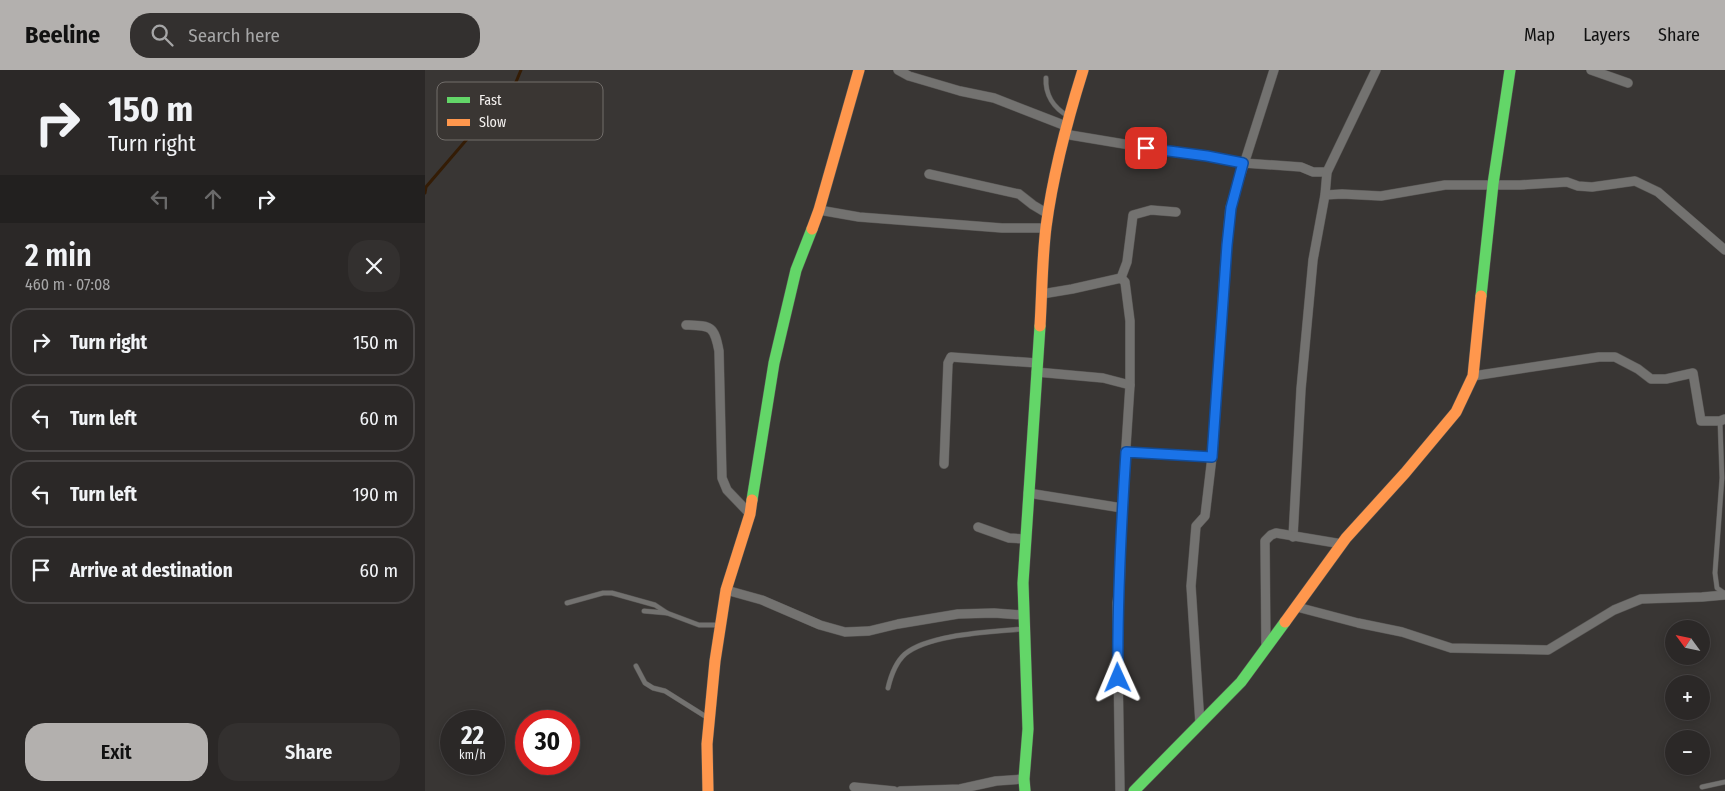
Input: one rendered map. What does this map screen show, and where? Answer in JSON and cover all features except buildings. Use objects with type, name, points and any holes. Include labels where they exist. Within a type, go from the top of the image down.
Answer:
[{"type":"street","points":[[708,791],[707,744],[709,718],[715,661],[726,590],[750,514],[774,363],[796,270],[819,210],[859,70]]},
{"type":"street","points":[[898,70],[909,76],[960,91],[994,98],[1066,125],[1137,146],[1243,163],[1301,167],[1313,172],[1327,172]]},
{"type":"street","points":[[900,791],[960,789],[996,781],[1025,785],[1027,729],[1023,615],[1025,539],[1046,228],[1055,173],[1066,125],[1083,70]]},
{"type":"street","points":[[1200,724],[1191,586],[1196,526],[1205,516],[1212,457],[1225,254],[1231,208],[1243,163],[1274,70]]},
{"type":"street","points":[[1293,537],[1305,343],[1313,260],[1325,196],[1327,172],[1376,70]]},
{"type":"street","points":[[1134,791],[1241,682],[1342,544],[1456,412],[1473,376],[1493,184],[1510,70]]},
{"type":"street","points":[[1591,70],[1628,83]]},
{"type":"street","points":[[929,174],[1019,194],[1048,214]]},
{"type":"street","points":[[1325,196],[1342,194],[1381,196],[1445,185],[1520,185],[1567,182],[1592,188],[1635,182],[1658,192],[1725,250]]},
{"type":"street","points":[[819,210],[859,217],[1002,228],[1046,228]]},
{"type":"street","points":[[1121,278],[1127,262],[1133,214],[1151,210],[1176,212]]},
{"type":"street","points":[[1042,294],[1121,278]]},
{"type":"street","points":[[1120,791],[1117,603],[1120,584],[1122,508],[1130,385],[1130,320],[1125,282],[1121,278]]},
{"type":"street","points":[[686,325],[704,326],[716,334],[719,351],[723,478],[727,490],[750,514]]},
{"type":"street","points":[[944,464],[948,363],[951,357],[1103,378],[1130,385]]},
{"type":"street","points":[[1473,376],[1615,357],[1638,369],[1651,379],[1666,379],[1693,372],[1701,421],[1723,420]]},
{"type":"street","points":[[1126,452],[1212,457]]},
{"type":"street","points":[[1028,494],[1122,508]]},
{"type":"street","points":[[978,527],[1009,538],[1025,539]]},
{"type":"street","points":[[1266,648],[1265,542],[1271,535],[1276,533],[1342,544]]},
{"type":"street","points":[[726,590],[762,600],[820,625],[845,632],[869,631],[959,614],[994,613],[1023,615]]},
{"type":"street","points":[[1297,607],[1402,632],[1451,648],[1548,650],[1614,610],[1641,599],[1702,597],[1725,594]]},
{"type":"street","points":[[854,788],[894,791]]},
{"type":"lane","points":[[1046,78],[1050,100],[1059,111],[1066,125]]},
{"type":"lane","points":[[1723,420],[1722,478],[1715,573],[1717,588],[1725,594]]},
{"type":"lane","points":[[567,603],[603,592],[613,593],[655,605],[667,613],[699,625],[721,624]]},
{"type":"lane","points":[[644,611],[667,613]]},
{"type":"lane","points":[[888,688],[894,667],[898,661],[906,653],[926,643],[949,637],[1023,629]]},
{"type":"lane","points":[[636,666],[645,683],[653,688],[665,691],[709,718]]},
{"type":"lane","points":[[1702,787],[1725,782]]},
{"type":"waterway","points":[[516,82],[521,70]]},
{"type":"waterway","points":[[425,193],[426,187],[466,140]]},
{"type":"traffic: fast","points":[[1481,296],[1493,184],[1510,70]]},
{"type":"traffic: fast","points":[[752,500],[774,363],[796,270],[812,229]]},
{"type":"traffic: fast","points":[[1025,791],[1024,779],[1028,729],[1023,583],[1040,326]]},
{"type":"traffic: fast","points":[[1134,791],[1241,682],[1285,622]]},
{"type":"traffic: slow","points":[[812,229],[859,70]]},
{"type":"traffic: slow","points":[[1040,326],[1046,227],[1052,187],[1071,109],[1083,70]]},
{"type":"traffic: slow","points":[[1285,622],[1346,538],[1405,473],[1456,412],[1473,376],[1481,296]]},
{"type":"traffic: slow","points":[[708,791],[707,744],[715,661],[726,590],[750,514],[752,500]]},
{"type":"route","points":[[1118,678],[1117,603],[1120,584],[1126,452],[1212,457],[1223,282],[1231,208],[1243,163],[1169,150],[1146,148]]}]
